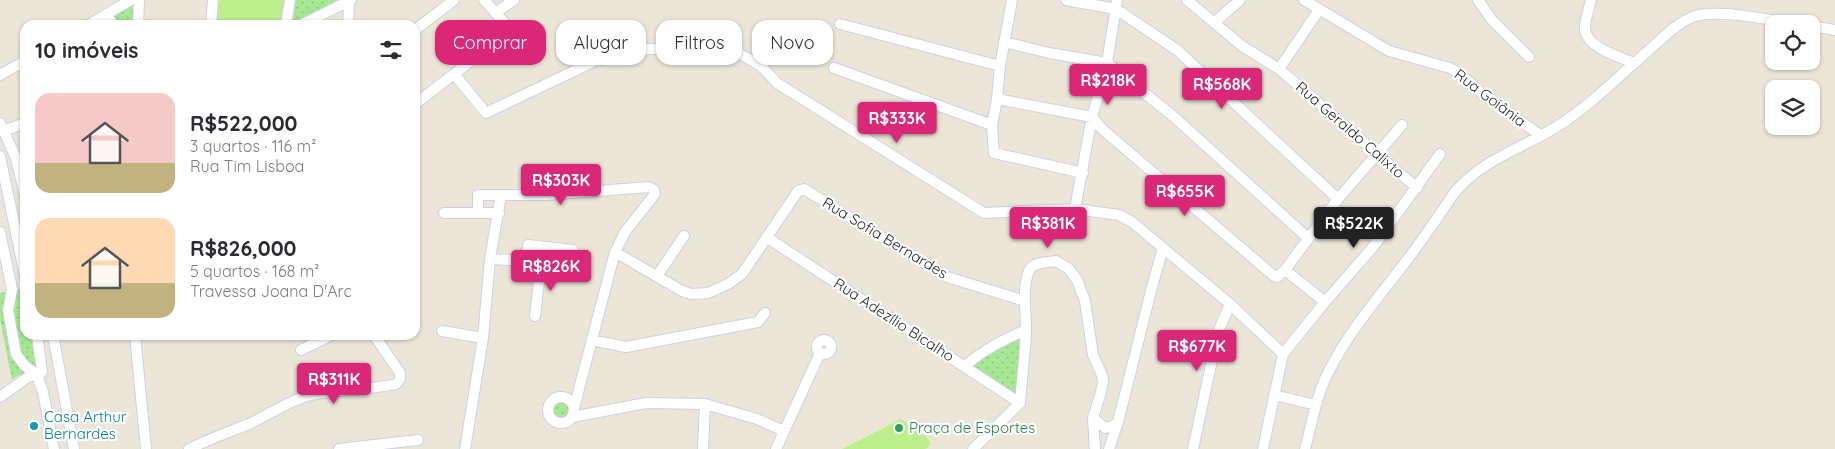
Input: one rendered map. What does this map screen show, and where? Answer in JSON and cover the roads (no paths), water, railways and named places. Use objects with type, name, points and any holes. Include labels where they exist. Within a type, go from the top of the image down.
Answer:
[{"type":"street","points":[[96,20],[131,0]]},
{"type":"street","points":[[138,20],[139,0]]},
{"type":"street","points":[[211,20],[213,0]]},
{"type":"street","points":[[287,20],[290,0]]},
{"type":"street","points":[[420,26],[454,0]]},
{"type":"street","points":[[420,100],[511,30],[484,0]]},
{"type":"street","points":[[495,13],[514,0]]},
{"type":"street","points":[[1012,0],[1000,66],[998,99],[992,125],[994,154],[1083,173]]},
{"type":"street","points":[[1066,0],[1116,4],[1177,50],[1338,199]]},
{"type":"street","name":"Rua Geraldo Calixto","points":[[1187,0],[1242,46],[1279,70],[1417,188]]},
{"type":"street","points":[[1214,24],[1240,0]]},
{"type":"street","name":"Rua Goiânia","points":[[1304,0],[1389,51],[1450,68],[1540,136]]},
{"type":"street","points":[[1478,0],[1492,20],[1529,57]]},
{"type":"street","points":[[1591,0],[1584,29],[1589,40],[1599,48],[1634,63]]},
{"type":"street","points":[[311,20],[347,1],[348,20]]},
{"type":"street","points":[[1075,209],[1092,118],[1107,63],[1116,4]]},
{"type":"street","points":[[1279,70],[1319,10]]},
{"type":"street","points":[[106,14],[110,20]]},
{"type":"street","points":[[1305,449],[1316,405],[1328,373],[1341,350],[1362,318],[1455,192],[1478,169],[1556,127],[1572,116],[1681,22],[1698,16],[1716,14],[1765,20]]},
{"type":"street","points":[[840,24],[1000,66]]},
{"type":"street","points":[[1820,28],[1835,30]]},
{"type":"street","points":[[1004,42],[1049,53],[1107,63],[1173,116],[1308,238]]},
{"type":"street","points":[[454,74],[486,114],[595,62],[648,48],[701,47],[740,54],[761,66],[777,83],[984,213],[1075,209],[1119,215],[1132,222],[1230,304],[1283,354]]},
{"type":"street","points":[[0,75],[20,64]]},
{"type":"street","points":[[834,68],[992,125]]},
{"type":"street","points":[[998,99],[1092,118],[1274,276],[1277,276],[1284,270],[1338,199],[1402,125]]},
{"type":"street","points":[[3,130],[20,125]]},
{"type":"street","points":[[0,147],[4,143],[3,130]]},
{"type":"street","points":[[3,130],[16,158],[20,175]]},
{"type":"street","points":[[1263,449],[1283,354],[1373,247],[1440,154]]},
{"type":"street","points":[[0,156],[20,252]]},
{"type":"street","points":[[478,211],[478,194],[556,194],[649,188],[654,190],[655,194],[625,232],[615,252],[573,412],[646,403],[705,404],[757,419],[784,431]]},
{"type":"street","name":"Rua Sofia Bernardes","points":[[766,237],[798,191],[804,189],[947,277],[1025,301]]},
{"type":"street","points":[[466,449],[483,338],[490,259],[501,195]]},
{"type":"street","points":[[444,213],[478,211],[499,213]]},
{"type":"street","points":[[0,232],[12,289],[8,310],[16,354],[24,365],[37,375],[43,392],[54,449]]},
{"type":"street","points":[[657,276],[684,236]]},
{"type":"street","points":[[615,252],[682,291],[699,294],[714,291],[742,274],[766,237]]},
{"type":"street","name":"Rua Adezílio Bicalho","points":[[766,237],[1020,403]]},
{"type":"street","points":[[527,261],[528,245],[573,250]]},
{"type":"street","points":[[973,449],[1020,403],[1026,330],[1025,301],[1028,272],[1033,266],[1040,263],[1056,261],[1069,269],[1077,280],[1085,301],[1093,355],[1103,382],[1093,418],[1094,446],[1110,447],[1163,248]]},
{"type":"street","points":[[490,259],[527,261],[541,264],[535,316]]},
{"type":"street","points":[[1284,270],[1325,302]]},
{"type":"street","points":[[1194,449],[1214,347],[1230,304]]},
{"type":"street","points":[[592,340],[626,347],[758,322],[765,313]]},
{"type":"street","points":[[965,366],[976,356],[1000,341],[1026,330]]},
{"type":"street","points":[[442,331],[483,338]]},
{"type":"street","points":[[0,397],[28,377],[37,375],[42,371],[43,366],[38,340]]},
{"type":"street","points":[[54,340],[74,449]]},
{"type":"street","points":[[136,340],[146,449]]},
{"type":"street","points":[[302,350],[322,340]]},
{"type":"street","points":[[189,449],[212,437],[249,424],[295,401],[315,394],[396,384],[400,379],[400,373],[377,340]]},
{"type":"street","points":[[776,449],[820,353]]},
{"type":"street","points":[[1274,395],[1316,405]]},
{"type":"street","points":[[703,449],[705,404]]},
{"type":"street","points":[[1093,418],[1105,428],[1113,426],[1118,422]]},
{"type":"street","points":[[339,449],[418,440]]},
{"type":"place","name":"Casa Arthur Bernardes","points":[[34,426]]},
{"type":"place","name":"Praça de Esportes","points":[[899,428]]}]
